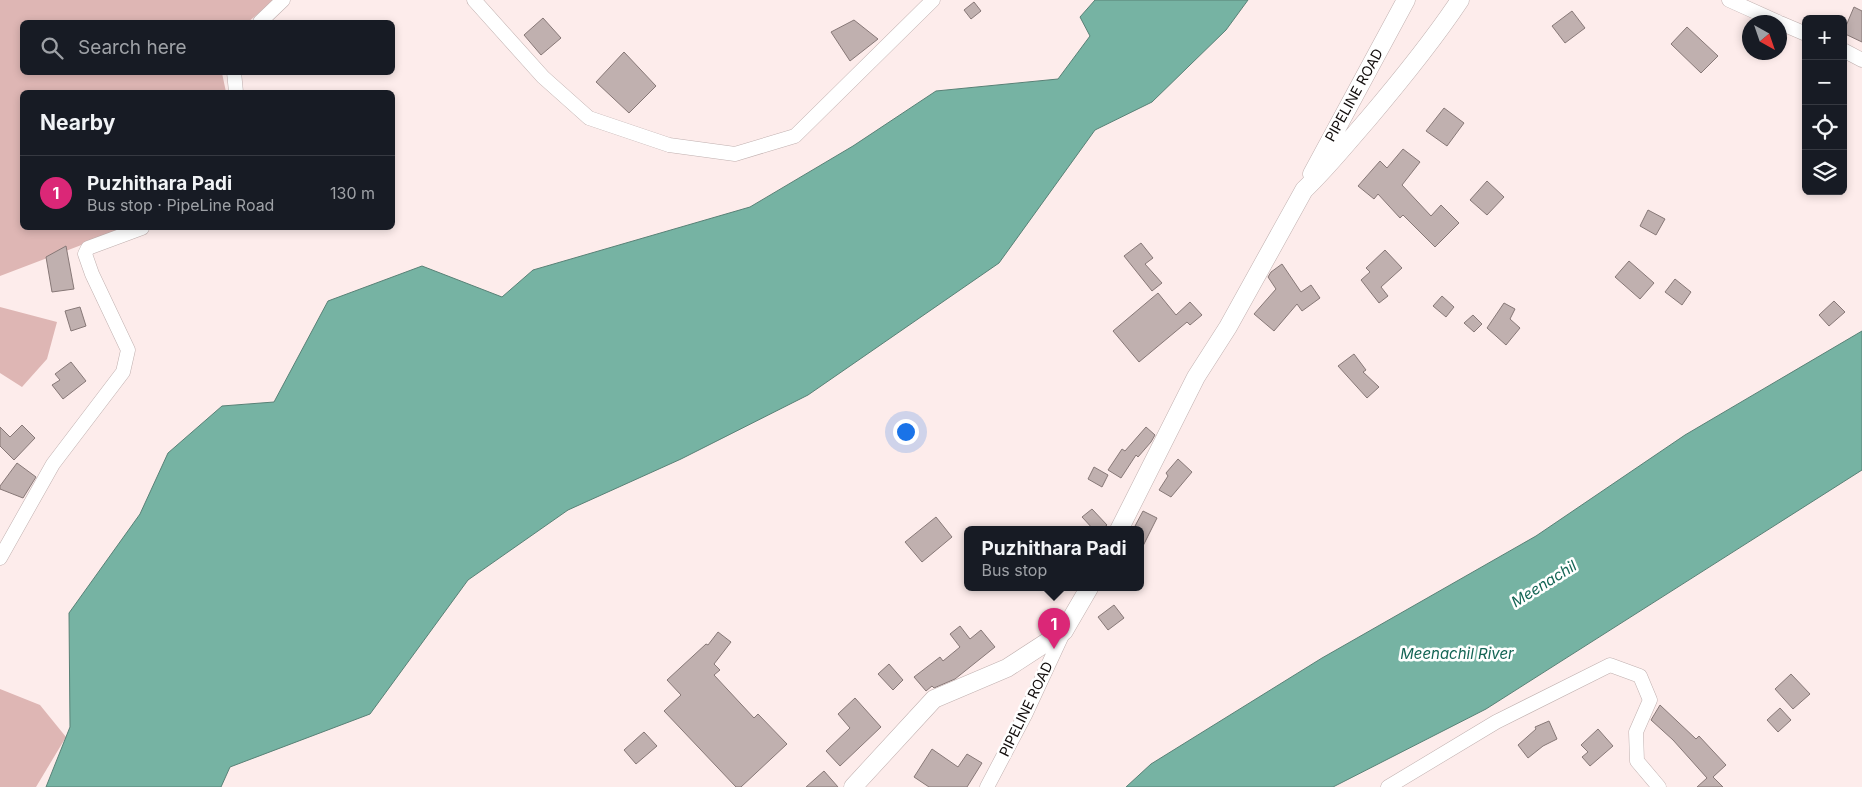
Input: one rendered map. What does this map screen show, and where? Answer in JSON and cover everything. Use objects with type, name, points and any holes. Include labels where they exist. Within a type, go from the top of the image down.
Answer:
[{"type":"main road","name":"PIPELINE ROAD","points":[[1304,190],[1335,129],[1406,0]]},
{"type":"main road","points":[[1121,526],[1196,376],[1228,327],[1304,190],[1322,172],[1435,39],[1460,0]]},
{"type":"main road","points":[[853,787],[934,699],[1007,668],[1064,631],[1087,591]]},
{"type":"street","points":[[262,20],[283,0]]},
{"type":"street","points":[[474,0],[542,77],[589,118],[669,145],[735,154],[795,136],[933,0]]},
{"type":"street","points":[[1729,0],[1762,15]]},
{"type":"street","points":[[1787,26],[1802,32]]},
{"type":"street","points":[[1847,52],[1862,60]]},
{"type":"street","points":[[234,75],[236,90]]},
{"type":"street","points":[[0,558],[53,464],[123,372],[128,350],[92,274],[85,254],[88,248],[137,230]]},
{"type":"street","name":"PIPELINE ROAD","points":[[986,787],[1025,715],[1064,631]]},
{"type":"street","points":[[1388,787],[1496,722],[1610,665],[1640,676],[1650,700],[1636,732],[1637,761],[1659,787]]},
{"type":"shaded area","points":[[0,0],[275,0],[250,20],[20,20],[20,75],[222,75],[226,90],[20,90],[20,230],[121,230],[0,276]]},
{"type":"shaded area","points":[[0,307],[57,322],[47,359],[22,387],[0,373]]},
{"type":"shaded area","points":[[0,689],[40,705],[66,737],[36,787],[0,787]]},
{"type":"water","points":[[1095,0],[1248,0],[1226,30],[1152,102],[1095,130],[999,263],[808,395],[681,459],[568,510],[468,580],[370,714],[230,767],[221,787],[46,787],[70,727],[69,613],[140,514],[168,453],[222,406],[274,402],[328,301],[422,266],[502,297],[533,270],[750,207],[853,146],[936,91],[1058,79],[1090,36],[1080,17]]},
{"type":"water","name":"Meenachil River","points":[[1862,331],[1862,470],[1486,709],[1333,787],[1126,787],[1151,764],[1322,658],[1536,536],[1685,435]]},
{"type":"building","points":[[974,2],[981,11],[971,19],[964,10]]},
{"type":"building","points":[[1854,7],[1862,11],[1862,42],[1847,35],[1847,24]]},
{"type":"building","points":[[1572,11],[1585,28],[1565,43],[1552,26]]},
{"type":"building","points":[[543,18],[561,38],[541,55],[524,35]]},
{"type":"building","points":[[854,20],[878,39],[850,61],[831,32]]},
{"type":"building","points":[[1687,27],[1718,56],[1701,73],[1671,44]]},
{"type":"building","points":[[624,52],[656,86],[629,113],[596,82]]},
{"type":"building","points":[[1444,108],[1464,123],[1447,146],[1426,131]]},
{"type":"building","points":[[1403,149],[1420,162],[1402,185],[1431,216],[1441,205],[1459,223],[1435,247],[1403,215],[1400,218],[1378,194],[1374,199],[1358,186],[1380,161],[1387,168]]},
{"type":"building","points":[[1487,181],[1504,197],[1487,215],[1470,200]]},
{"type":"building","points":[[1648,210],[1665,219],[1656,235],[1640,226]]},
{"type":"building","points":[[1141,243],[1153,258],[1145,264],[1162,283],[1152,291],[1124,256]]},
{"type":"building","points":[[66,246],[74,289],[52,292],[46,257]]},
{"type":"building","points":[[1385,250],[1402,268],[1381,287],[1388,296],[1379,303],[1361,280],[1370,272],[1366,268]]},
{"type":"building","points":[[1629,261],[1654,283],[1640,299],[1615,277]]},
{"type":"building","points":[[1282,264],[1301,292],[1311,285],[1320,298],[1302,311],[1297,304],[1274,331],[1254,314],[1276,289],[1268,277],[1271,272]]},
{"type":"building","points":[[1675,279],[1691,292],[1682,305],[1665,292]]},
{"type":"building","points":[[1158,293],[1176,315],[1190,302],[1202,315],[1190,325],[1187,322],[1139,362],[1113,331]]},
{"type":"building","points":[[1442,296],[1454,307],[1446,317],[1433,306]]},
{"type":"building","points":[[1834,301],[1845,312],[1829,326],[1819,315]]},
{"type":"building","points":[[1504,303],[1515,309],[1510,319],[1520,328],[1506,345],[1487,328]]},
{"type":"building","points":[[80,307],[86,326],[71,331],[65,311]]},
{"type":"building","points":[[1473,315],[1482,324],[1474,332],[1464,323]]},
{"type":"building","points":[[1354,354],[1366,370],[1363,372],[1379,387],[1367,398],[1338,366]]},
{"type":"building","points":[[71,362],[86,381],[63,399],[52,385],[60,380],[55,374]]},
{"type":"building","points":[[22,425],[35,438],[14,460],[0,446],[0,427],[10,437]]},
{"type":"building","points":[[1146,427],[1155,435],[1138,457],[1136,455],[1121,478],[1108,470],[1122,449],[1125,451]]},
{"type":"building","points":[[1178,459],[1192,472],[1171,497],[1159,490],[1168,476],[1166,473]]},
{"type":"building","points":[[17,463],[36,477],[23,498],[0,489],[0,486]]},
{"type":"building","points":[[1094,467],[1108,475],[1102,487],[1088,479]]},
{"type":"building","points":[[1092,509],[1107,525],[1090,526],[1082,517]]},
{"type":"building","points":[[1143,511],[1157,518],[1144,544],[1144,526],[1135,526]]},
{"type":"building","points":[[936,517],[952,537],[922,562],[905,542]]},
{"type":"building","points":[[1114,605],[1124,618],[1108,630],[1098,617]]},
{"type":"building","points":[[960,626],[970,639],[981,630],[995,647],[955,679],[934,688],[932,686],[926,691],[914,677],[940,657],[943,661],[960,647],[950,634]]},
{"type":"building","points":[[718,632],[731,642],[714,664],[720,670],[714,675],[754,718],[758,714],[787,744],[741,787],[736,787],[664,711],[681,695],[667,680],[706,644],[708,645]]},
{"type":"building","points":[[889,664],[903,680],[893,690],[878,674]]},
{"type":"building","points":[[1791,674],[1810,694],[1793,709],[1775,689]]},
{"type":"building","points":[[855,698],[881,727],[840,766],[826,751],[850,728],[838,714]]},
{"type":"building","points":[[1660,705],[1696,739],[1699,736],[1726,765],[1713,777],[1723,787],[1697,787],[1707,778],[1673,740],[1651,720]]},
{"type":"building","points":[[1780,708],[1791,720],[1778,732],[1767,720]]},
{"type":"building","points":[[1549,721],[1557,739],[1543,746],[1528,758],[1518,745],[1536,729],[1535,727]]},
{"type":"building","points":[[1598,729],[1613,746],[1590,766],[1582,757],[1588,752],[1581,745]]},
{"type":"building","points":[[644,732],[657,746],[636,764],[624,750]]},
{"type":"building","points":[[932,749],[958,767],[967,754],[982,763],[967,787],[929,787],[914,777]]},
{"type":"building","points":[[824,771],[838,787],[806,787]]},
{"type":"place","name":"Puzhithara Padi","points":[[1054,649]]},
{"type":"water label","name":"Meenachil","points":[[1544,584]]}]
